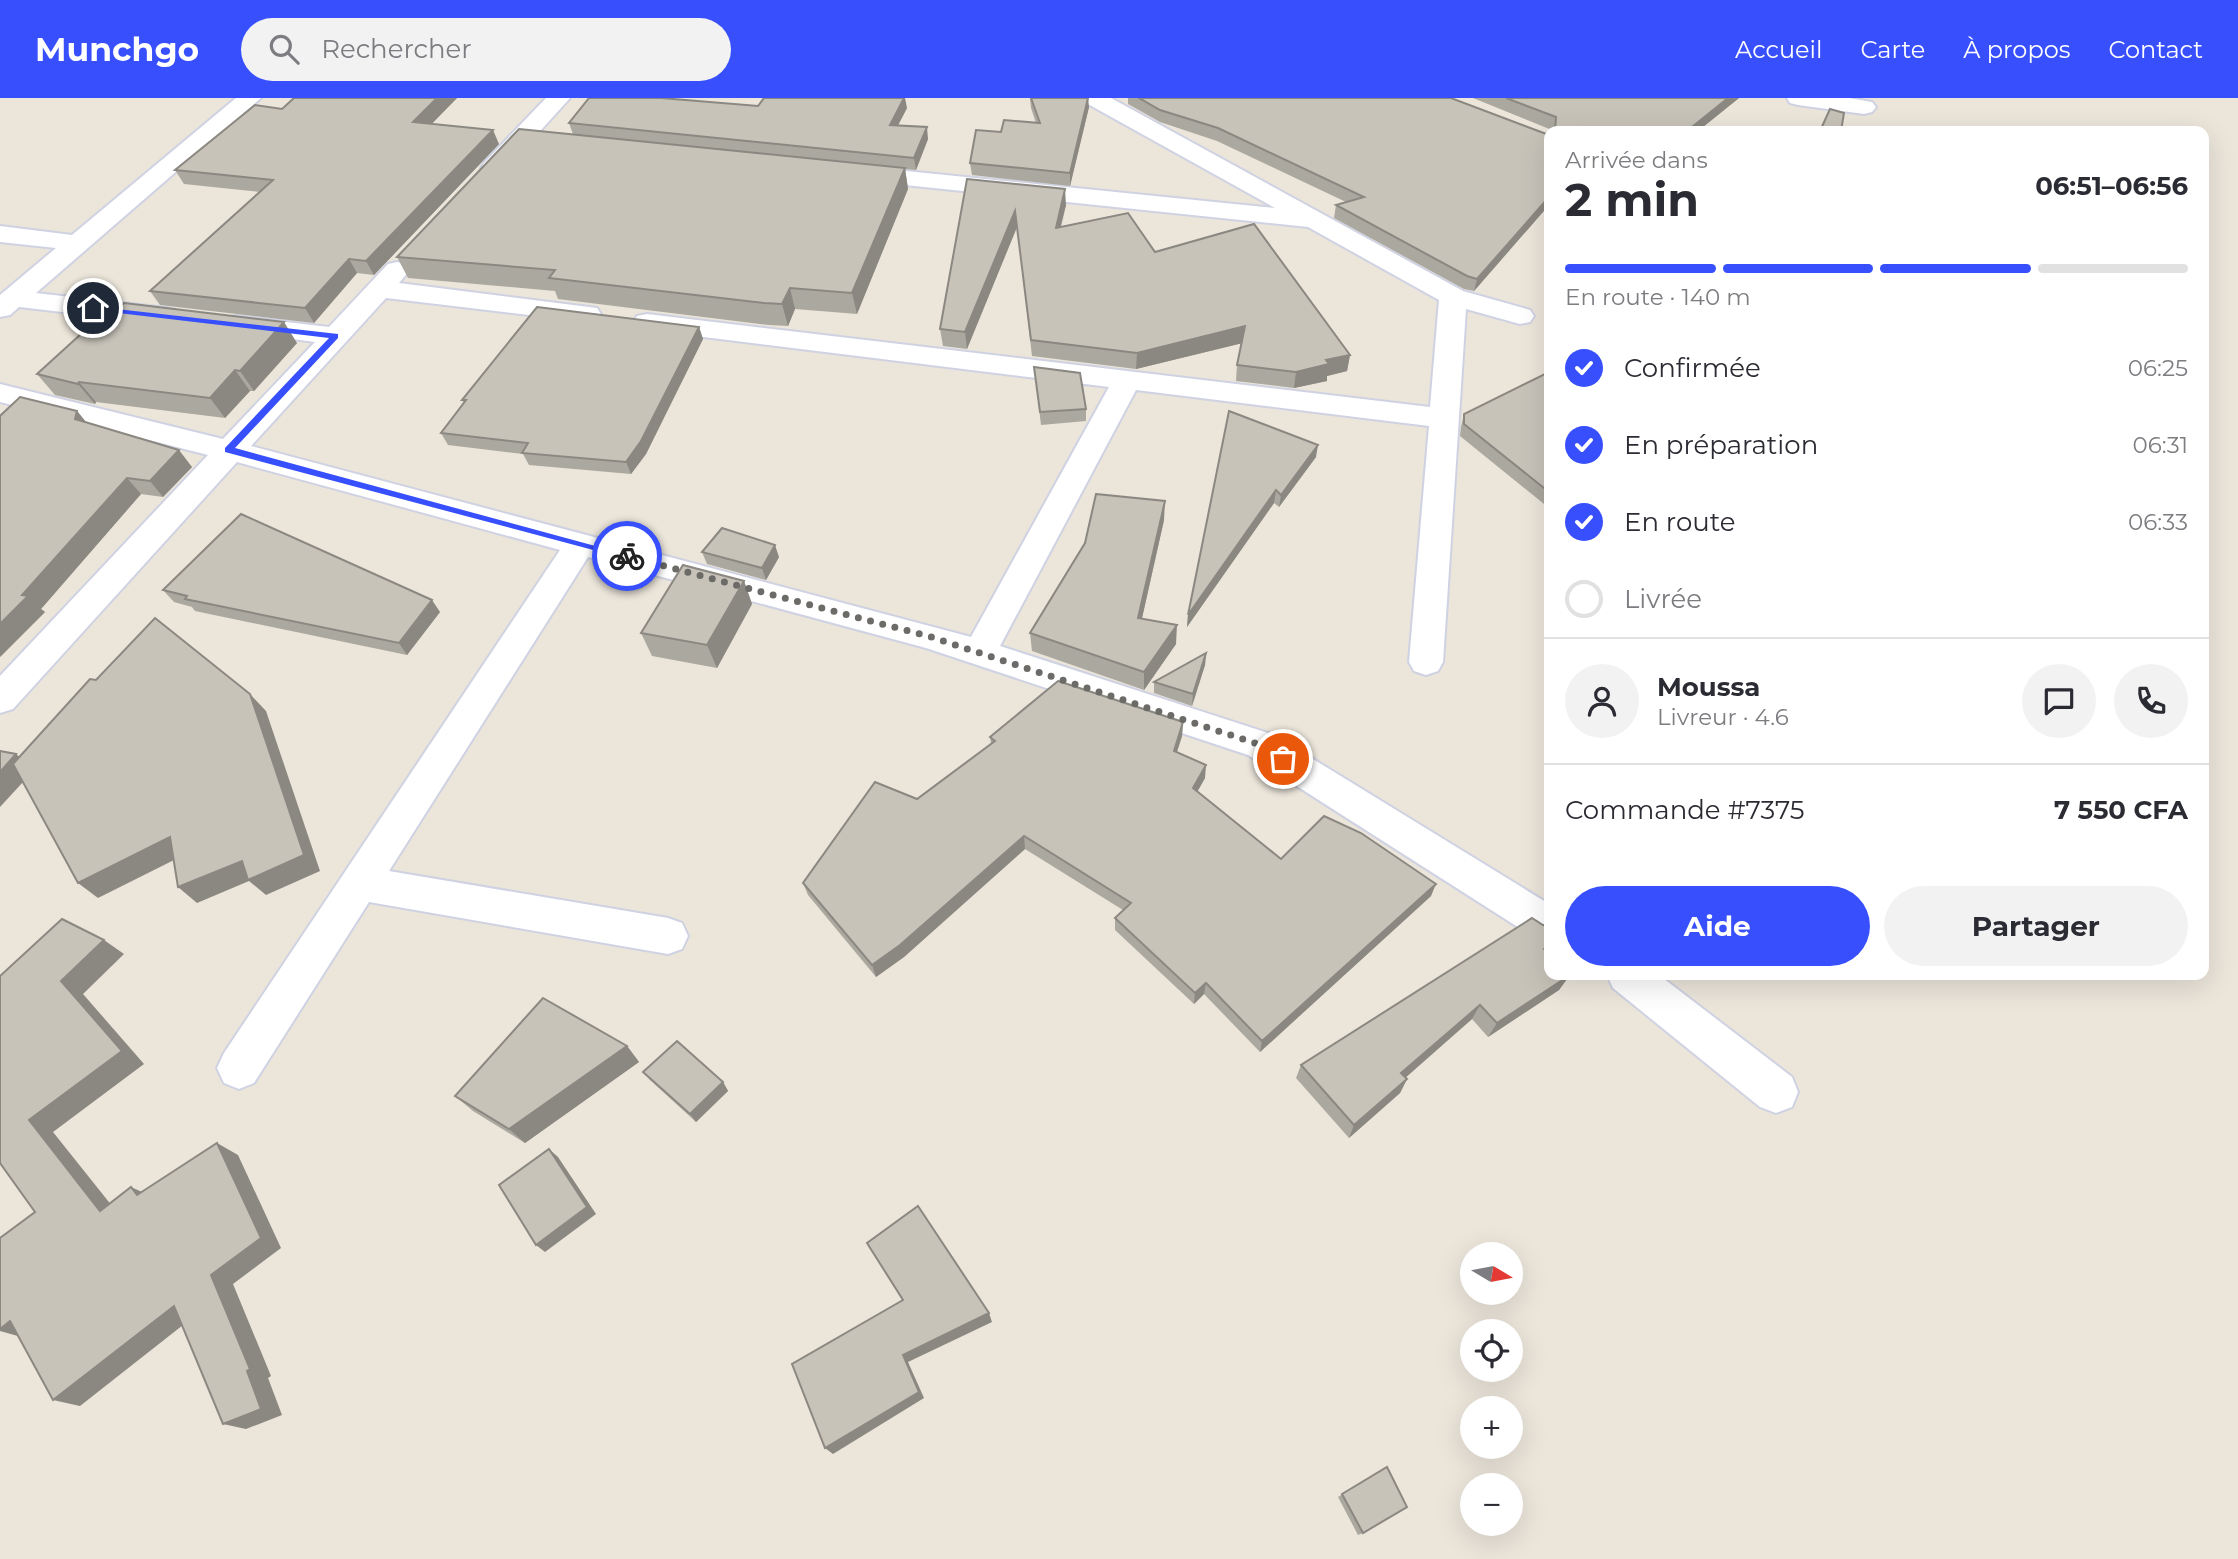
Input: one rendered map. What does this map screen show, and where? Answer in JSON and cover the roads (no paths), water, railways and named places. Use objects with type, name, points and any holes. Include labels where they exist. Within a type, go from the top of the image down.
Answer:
[{"type":"street","points":[[6,303],[250,98]]},
{"type":"street","points":[[473,189],[534,140],[559,98]]},
{"type":"street","points":[[1094,98],[1453,297],[1520,316]]},
{"type":"street","points":[[1798,98],[1864,107]]},
{"type":"street","points":[[826,170],[1313,220]]},
{"type":"street","points":[[0,234],[78,243]]},
{"type":"street","points":[[0,699],[417,249]]},
{"type":"street","points":[[379,289],[1444,418]]},
{"type":"street","points":[[1426,662],[1453,297]]},
{"type":"street","points":[[6,303],[200,320],[335,336]]},
{"type":"street","points":[[979,653],[1127,380]]},
{"type":"street","points":[[0,393],[228,450],[931,637],[1261,745],[1544,922]]},
{"type":"street","points":[[239,1068],[581,543]]},
{"type":"street","points":[[359,883],[668,936]]},
{"type":"street","points":[[1634,980],[1776,1092]]}]
